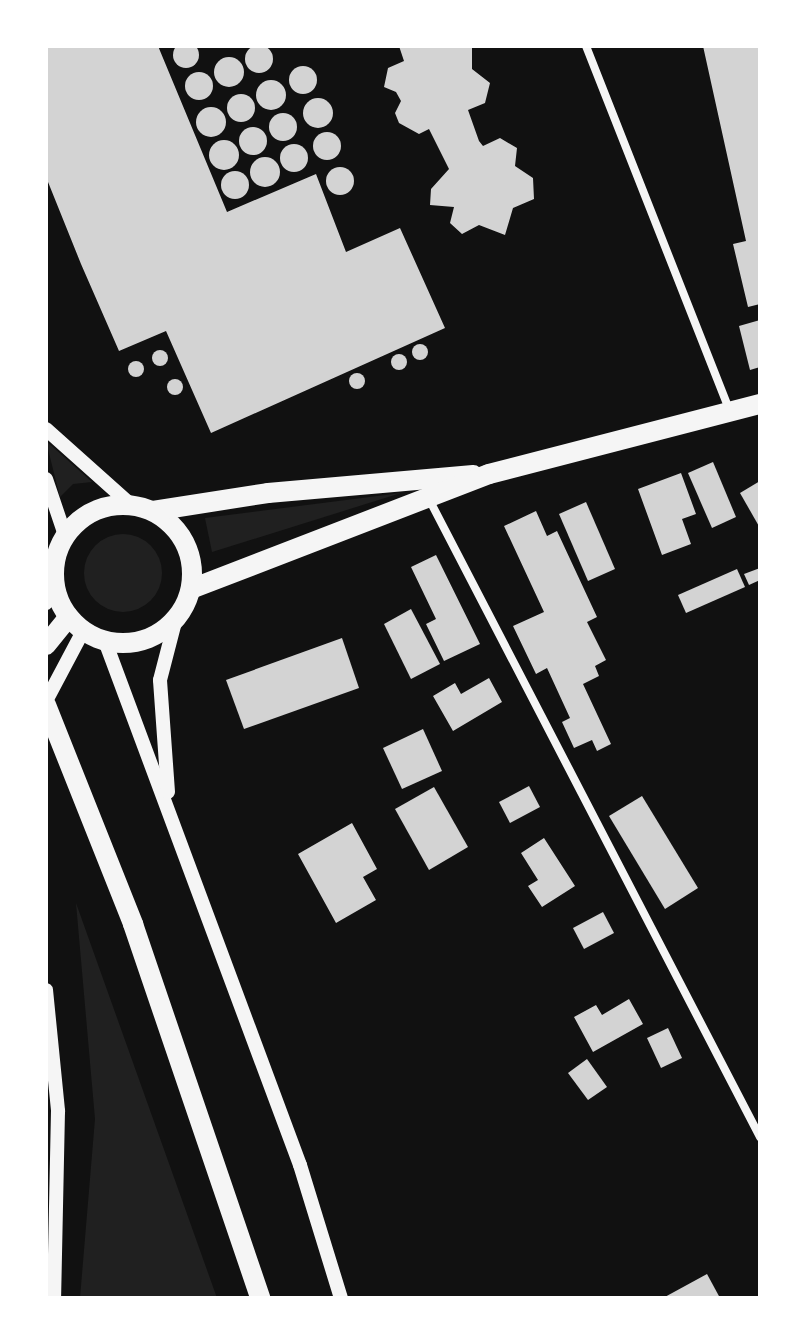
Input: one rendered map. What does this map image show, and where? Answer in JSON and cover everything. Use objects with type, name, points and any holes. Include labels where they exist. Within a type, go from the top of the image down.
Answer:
[{"type":"main road","points":[[153,511],[268,493],[489,474],[760,404]]},
{"type":"main road","points":[[191,589],[430,501],[489,474]]},
{"type":"main road","points":[[130,504],[153,511],[181,535],[189,552],[191,589],[176,618],[151,637],[105,641],[76,624],[51,598],[50,565],[65,535],[82,517],[105,507],[130,504]]},
{"type":"main road","points":[[46,645],[76,624]]},
{"type":"main road","points":[[46,703],[133,924],[260,1298]]},
{"type":"street","points":[[586,46],[731,412]]},
{"type":"street","points":[[46,429],[130,504]]},
{"type":"street","points":[[46,479],[65,535]]},
{"type":"street","points":[[430,501],[760,1137]]},
{"type":"street","points":[[170,808],[160,680],[176,618]]},
{"type":"street","points":[[46,703],[76,624]]},
{"type":"street","points":[[105,641],[170,808],[300,1165],[341,1298]]},
{"type":"street","points":[[46,990],[58,1111],[54,1298]]},
{"type":"shaded area","points":[[46,441],[92,482],[73,484],[60,497]]},
{"type":"shaded area","points":[[401,493],[212,552],[205,518]]},
{"type":"shaded area","points":[[123,534],[138,537],[151,545],[159,558],[162,573],[159,588],[151,601],[138,609],[123,612],[108,609],[95,601],[87,588],[84,573],[87,558],[95,545],[108,537]]},
{"type":"shaded area","points":[[76,903],[217,1298],[80,1298],[95,1119]]},
{"type":"building","points":[[186,42],[195,46],[199,55],[195,64],[186,68],[177,64],[173,55],[177,46]]},
{"type":"building","points":[[259,45],[269,49],[273,59],[269,69],[259,73],[249,69],[245,59],[249,49]]},
{"type":"building","points":[[46,46],[158,46],[227,212],[316,174],[346,252],[400,228],[445,328],[211,433],[166,331],[119,351],[81,264],[46,177]]},
{"type":"building","points":[[399,46],[472,46],[472,69],[490,83],[485,103],[468,110],[479,141],[483,146],[500,138],[517,148],[515,166],[533,178],[534,199],[513,208],[505,235],[479,225],[462,234],[450,223],[454,207],[430,205],[431,189],[449,169],[429,129],[419,134],[399,123],[395,113],[401,101],[396,92],[384,87],[388,68],[404,61]]},
{"type":"building","points":[[703,46],[760,46],[760,304],[748,307],[733,244],[746,241]]},
{"type":"building","points":[[229,57],[239,62],[244,72],[239,82],[229,87],[219,82],[214,72],[219,62]]},
{"type":"building","points":[[303,66],[313,70],[317,80],[313,90],[303,94],[293,90],[289,80],[293,70]]},
{"type":"building","points":[[199,72],[209,76],[213,86],[209,96],[199,100],[189,96],[185,86],[189,76]]},
{"type":"building","points":[[271,80],[281,85],[286,95],[281,105],[271,110],[261,105],[256,95],[261,85]]},
{"type":"building","points":[[241,94],[251,98],[255,108],[251,118],[241,122],[231,118],[227,108],[231,98]]},
{"type":"building","points":[[318,98],[328,103],[333,113],[328,123],[318,128],[308,123],[303,113],[308,103]]},
{"type":"building","points":[[211,107],[221,112],[226,122],[221,132],[211,137],[201,132],[196,122],[201,112]]},
{"type":"building","points":[[283,113],[293,117],[297,127],[293,137],[283,141],[273,137],[269,127],[273,117]]},
{"type":"building","points":[[253,127],[263,131],[267,141],[263,151],[253,155],[243,151],[239,141],[243,131]]},
{"type":"building","points":[[327,132],[337,136],[341,146],[337,156],[327,160],[317,156],[313,146],[317,136]]},
{"type":"building","points":[[224,140],[234,145],[239,155],[234,165],[224,170],[214,165],[209,155],[214,145]]},
{"type":"building","points":[[294,144],[304,148],[308,158],[304,168],[294,172],[284,168],[280,158],[284,148]]},
{"type":"building","points":[[265,157],[275,162],[280,172],[275,182],[265,187],[255,182],[250,172],[255,162]]},
{"type":"building","points":[[340,167],[350,171],[354,181],[350,191],[340,195],[330,191],[326,181],[330,171]]},
{"type":"building","points":[[235,171],[245,175],[249,185],[245,195],[235,199],[225,195],[221,185],[225,175]]},
{"type":"building","points":[[760,320],[760,367],[750,370],[739,326]]},
{"type":"building","points":[[420,344],[426,346],[426,358],[420,360],[414,358],[412,352],[414,346]]},
{"type":"building","points":[[160,350],[166,352],[166,364],[160,366],[154,364],[152,358],[154,352]]},
{"type":"building","points":[[399,354],[405,356],[405,368],[399,370],[393,368],[391,362],[393,356]]},
{"type":"building","points":[[136,361],[142,363],[142,375],[136,377],[130,375],[128,369],[130,363]]},
{"type":"building","points":[[357,373],[363,375],[363,387],[357,389],[351,387],[349,381],[351,375]]},
{"type":"building","points":[[175,379],[181,381],[181,393],[175,395],[169,393],[167,387],[169,381]]},
{"type":"building","points":[[713,462],[736,517],[712,528],[688,473]]},
{"type":"building","points":[[681,473],[696,514],[682,519],[691,544],[662,555],[638,489]]},
{"type":"building","points":[[760,481],[760,528],[740,493]]},
{"type":"building","points":[[586,502],[615,569],[588,581],[559,514]]},
{"type":"building","points":[[536,511],[547,536],[557,531],[597,617],[587,622],[606,660],[595,666],[599,676],[583,684],[611,744],[597,751],[592,740],[574,748],[562,722],[570,718],[547,668],[536,674],[513,626],[544,612],[504,526]]},
{"type":"building","points":[[436,555],[480,644],[444,661],[426,624],[436,619],[411,567]]},
{"type":"building","points":[[760,568],[760,580],[749,585],[744,574]]},
{"type":"building","points":[[737,569],[745,587],[686,613],[678,595]]},
{"type":"building","points":[[411,609],[440,664],[411,679],[384,624]]},
{"type":"building","points":[[342,638],[359,688],[244,729],[226,680]]},
{"type":"building","points":[[489,678],[502,702],[453,731],[433,696],[455,683],[461,694]]},
{"type":"building","points":[[423,729],[442,771],[402,789],[383,748]]},
{"type":"building","points":[[529,786],[540,807],[510,823],[499,802]]},
{"type":"building","points":[[434,787],[468,847],[429,870],[395,809]]},
{"type":"building","points":[[642,796],[698,888],[665,909],[609,816]]},
{"type":"building","points":[[352,823],[377,869],[363,877],[376,900],[336,923],[298,854]]},
{"type":"building","points":[[544,838],[575,886],[542,907],[528,886],[538,880],[521,853]]},
{"type":"building","points":[[603,912],[614,933],[584,949],[573,928]]},
{"type":"building","points":[[629,999],[643,1024],[593,1052],[574,1017],[596,1005],[602,1015]]},
{"type":"building","points":[[668,1028],[682,1058],[661,1068],[647,1038]]},
{"type":"building","points":[[587,1059],[607,1087],[588,1100],[568,1073]]},
{"type":"building","points":[[707,1274],[720,1298],[663,1298]]}]
